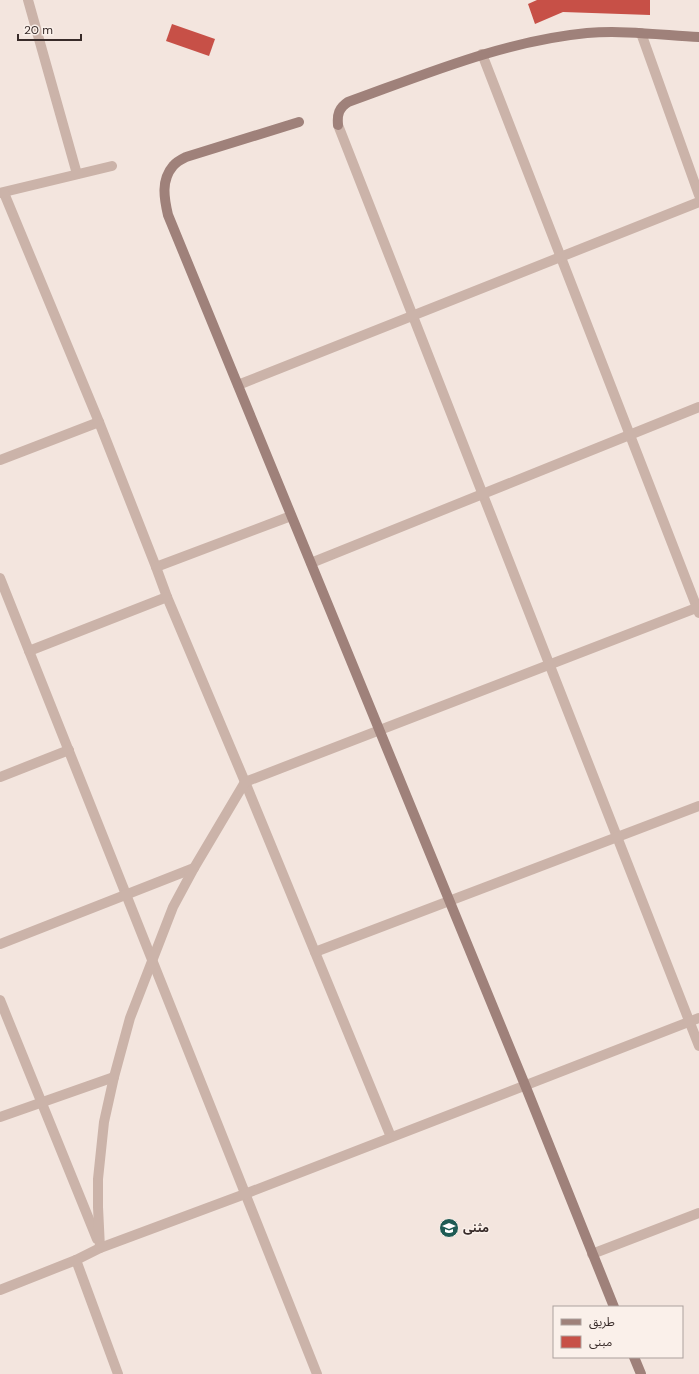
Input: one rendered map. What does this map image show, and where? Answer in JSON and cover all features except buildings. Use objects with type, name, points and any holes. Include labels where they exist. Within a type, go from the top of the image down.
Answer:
[{"type":"street","points":[[28,0],[78,174]]},
{"type":"street","points":[[699,37],[606,32],[563,36],[482,54],[348,102],[342,106],[337,118],[338,125],[412,316],[617,837],[694,1020],[699,1046]]},
{"type":"street","points":[[641,34],[699,195]]},
{"type":"street","points":[[100,1248],[98,1178],[104,1122],[114,1076],[130,1018],[173,907],[194,868],[245,782],[549,664],[698,609],[482,54]]},
{"type":"street","points":[[299,122],[186,157],[174,164],[168,174],[164,188],[164,198],[168,215],[614,1306]]},
{"type":"street","points":[[112,166],[2,193],[98,422],[167,597],[391,1137]]},
{"type":"street","points":[[238,385],[699,202]]},
{"type":"street","points":[[310,563],[699,407]]},
{"type":"street","points":[[0,460],[98,422]]},
{"type":"street","points":[[156,567],[291,516]]},
{"type":"street","points":[[0,578],[317,1374]]},
{"type":"street","points":[[29,651],[167,597]]},
{"type":"street","points":[[0,777],[68,750]]},
{"type":"street","points":[[315,952],[699,806]]},
{"type":"street","points":[[0,944],[194,868]]},
{"type":"street","points":[[0,1000],[100,1248]]},
{"type":"street","points":[[0,1290],[76,1260],[100,1248],[246,1194],[694,1020]]},
{"type":"street","points":[[0,1117],[114,1076]]},
{"type":"street","points":[[592,1254],[699,1213]]},
{"type":"street","points":[[76,1260],[118,1374]]},
{"type":"street","points":[[634,1358],[642,1374]]},
{"type":"place","name":"مثنى","points":[[449,1228]]}]
